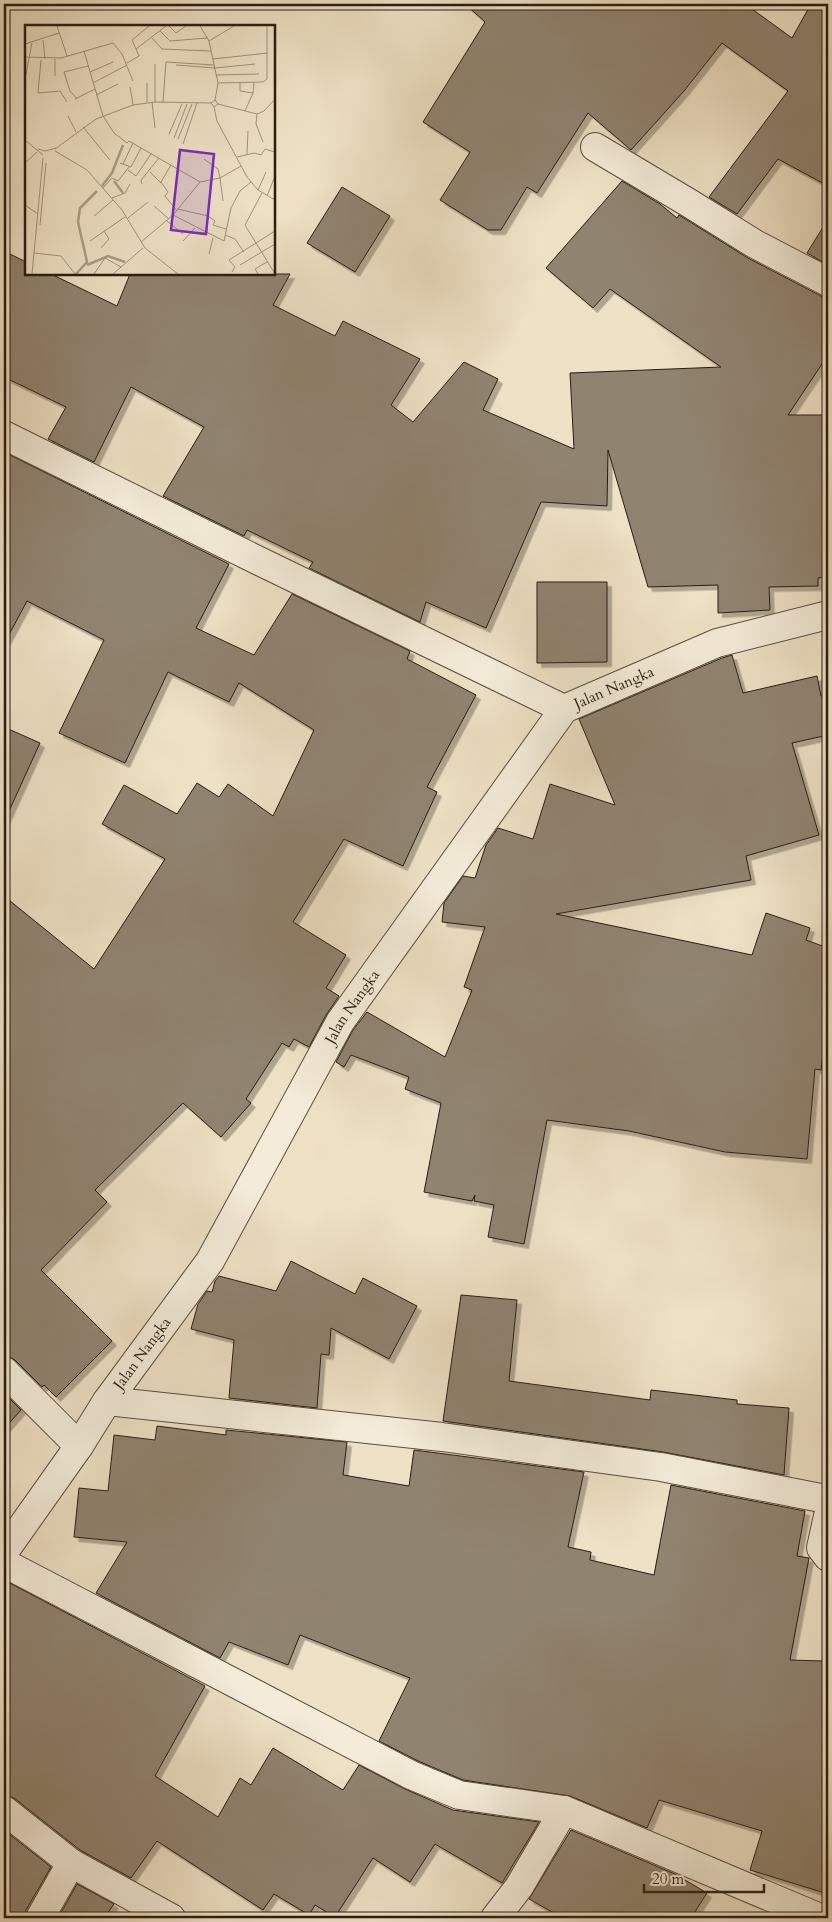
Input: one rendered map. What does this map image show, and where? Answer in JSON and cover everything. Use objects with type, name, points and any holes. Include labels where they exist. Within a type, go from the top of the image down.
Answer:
[{"type":"street","points":[[596,148],[755,244],[828,282]]},
{"type":"street","points":[[4,435],[564,709]]},
{"type":"street","name":"Jalan Nangka","points":[[4,1552],[80,1446],[108,1401],[210,1261],[340,1022],[564,709],[717,643],[828,615]]},
{"type":"street","points":[[4,1371],[80,1446]]},
{"type":"street","points":[[108,1401],[204,1413],[442,1437],[661,1467],[826,1499],[828,1504]]},
{"type":"street","points":[[828,1516],[821,1548],[828,1557]]},
{"type":"street","points":[[4,1563],[411,1775],[459,1795],[564,1810],[820,1918]]},
{"type":"street","points":[[4,1810],[71,1863],[171,1918]]},
{"type":"street","points":[[494,1918],[519,1887],[564,1810]]},
{"type":"street","points":[[40,1918],[71,1863]]},
{"type":"building","points":[[465,4],[745,4],[792,38],[811,4],[828,4],[828,186],[778,159],[737,214],[709,197],[788,91],[722,43],[684,91],[631,150],[588,113],[537,193],[527,187],[501,230],[488,230],[440,200],[470,152],[423,122],[485,22]]},
{"type":"building","points":[[622,181],[660,204],[677,218],[679,215],[748,258],[828,298],[828,355],[788,415],[828,415],[828,577],[818,578],[818,586],[769,587],[770,610],[718,613],[718,585],[648,587],[608,450],[607,506],[541,502],[486,628],[426,602],[420,622],[309,568],[313,562],[247,530],[244,536],[163,496],[204,427],[131,387],[94,462],[48,439],[66,407],[4,377],[4,251],[25,262],[25,275],[53,275],[117,306],[130,275],[290,274],[273,305],[335,336],[343,321],[420,359],[391,405],[413,422],[464,362],[498,379],[483,410],[574,449],[570,373],[721,367],[610,289],[593,308],[546,268]]},
{"type":"building","points":[[342,187],[390,216],[355,272],[307,243]]},
{"type":"building","points":[[828,219],[828,265],[807,253]]},
{"type":"building","points":[[4,452],[229,564],[196,628],[254,655],[292,594],[410,651],[407,659],[476,695],[427,787],[437,792],[403,866],[344,839],[293,922],[346,955],[326,988],[339,996],[326,1015],[309,1047],[294,1039],[289,1047],[282,1043],[246,1099],[251,1103],[221,1137],[183,1103],[95,1190],[107,1202],[41,1270],[112,1341],[56,1397],[44,1385],[42,1387],[15,1360],[4,1356],[4,896],[94,969],[165,859],[102,824],[124,785],[177,814],[197,783],[219,797],[228,784],[273,816],[314,730],[239,683],[229,702],[168,672],[125,763],[59,733],[104,640],[27,601],[4,644]]},
{"type":"building","points":[[537,582],[607,582],[607,662],[537,663]]},
{"type":"building","points":[[732,655],[743,693],[817,676],[821,696],[828,695],[828,735],[792,743],[819,835],[746,856],[751,880],[556,914],[752,955],[766,913],[810,928],[806,940],[828,948],[828,1013],[821,1070],[815,1069],[807,1159],[725,1152],[629,1131],[547,1120],[524,1244],[488,1237],[494,1205],[474,1201],[475,1195],[472,1201],[424,1192],[441,1103],[405,1089],[409,1077],[351,1055],[344,1067],[336,1062],[353,1030],[367,1012],[445,1057],[472,990],[464,987],[485,927],[442,922],[444,903],[463,876],[475,878],[486,845],[498,828],[533,839],[550,784],[615,805],[579,719]]},
{"type":"building","points":[[4,727],[40,743],[4,822]]},
{"type":"building","points":[[291,1261],[355,1294],[363,1278],[417,1306],[389,1359],[331,1328],[329,1355],[321,1354],[317,1408],[229,1398],[234,1340],[191,1329],[198,1304],[207,1291],[212,1292],[215,1281],[219,1276],[276,1291]]},
{"type":"building","points":[[461,1295],[517,1300],[509,1381],[650,1400],[651,1390],[737,1400],[737,1404],[789,1408],[784,1475],[663,1452],[443,1421]]},
{"type":"building","points":[[4,1393],[21,1410],[4,1429]]},
{"type":"building","points":[[157,1426],[226,1435],[226,1430],[347,1442],[343,1475],[409,1486],[414,1450],[584,1472],[568,1547],[591,1552],[590,1560],[654,1575],[671,1485],[805,1511],[797,1556],[809,1558],[790,1660],[823,1661],[823,1680],[828,1680],[828,1894],[750,1870],[762,1831],[659,1800],[647,1828],[570,1796],[463,1780],[418,1761],[379,1741],[410,1678],[300,1635],[288,1665],[229,1642],[220,1658],[96,1593],[127,1542],[74,1537],[79,1488],[108,1491],[114,1435],[155,1440]]},
{"type":"building","points":[[4,1580],[205,1686],[155,1776],[218,1817],[240,1778],[251,1785],[273,1748],[343,1790],[359,1765],[405,1789],[453,1810],[539,1822],[502,1883],[435,1844],[410,1882],[373,1858],[335,1917],[315,1905],[309,1915],[274,1894],[263,1910],[157,1841],[131,1878],[80,1850],[14,1798],[4,1795]]},
{"type":"building","points":[[4,1830],[51,1867],[26,1910],[24,1918],[4,1918]]},
{"type":"building","points":[[571,1830],[675,1874],[707,1893],[691,1918],[563,1918],[529,1899]]},
{"type":"building","points":[[77,1884],[114,1904],[104,1918],[58,1918]]}]
